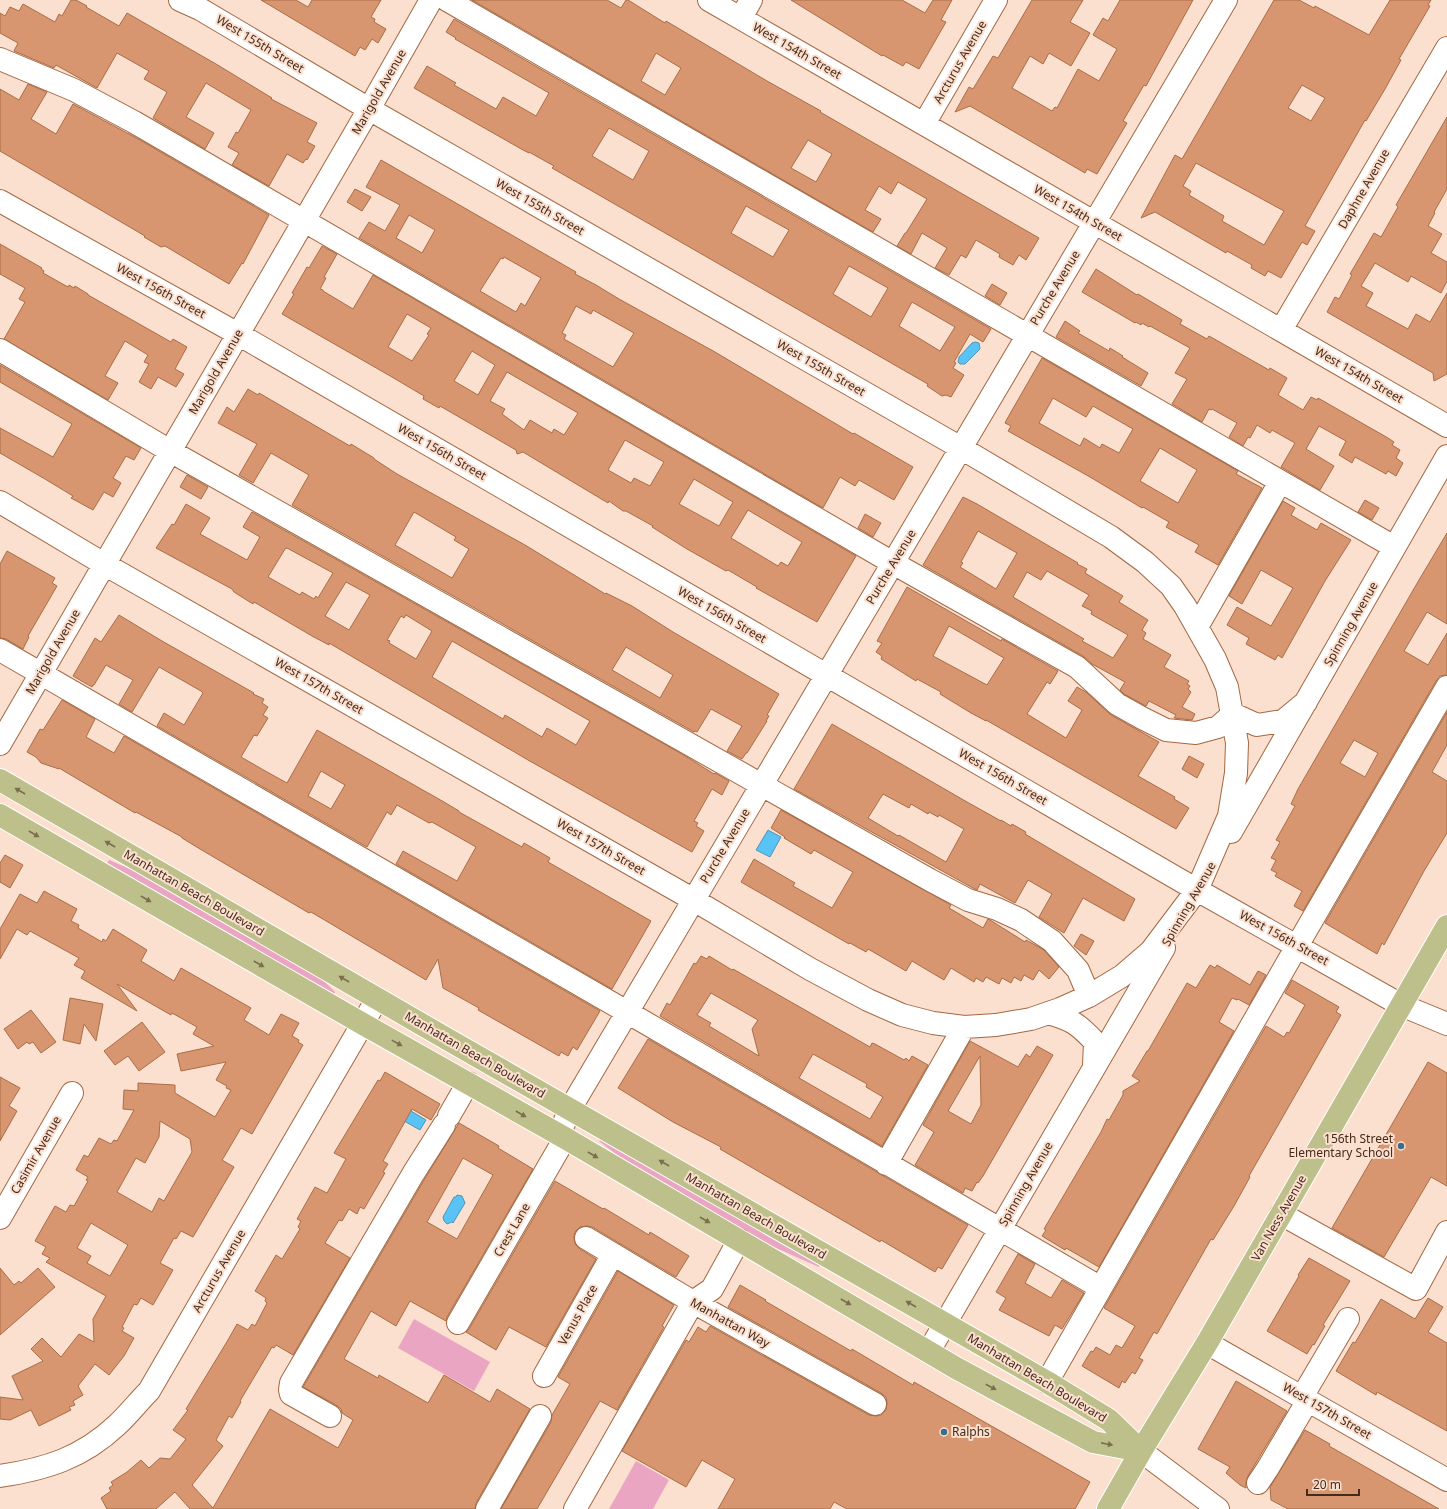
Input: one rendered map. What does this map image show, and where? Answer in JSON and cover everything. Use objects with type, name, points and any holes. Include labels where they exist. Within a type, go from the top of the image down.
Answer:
[{"type":"main road","name":"Manhattan Beach Boulevard","points":[[0,780],[378,999],[1047,1382],[1109,1420],[1141,1451]]},
{"type":"main road","name":"Manhattan Beach Boulevard","points":[[0,815],[562,1137],[956,1368],[1093,1442],[1141,1451]]},
{"type":"main road","name":"Van Ness Avenue","points":[[1108,1509],[1141,1451],[1207,1343],[1447,926]]},
{"type":"street","name":"West 155th Street","points":[[180,0],[200,9],[369,109],[960,448],[1111,537],[1145,562],[1171,586],[1185,606],[1215,659],[1227,687],[1233,714],[1237,743],[1236,773],[1228,816],[1198,890]]},
{"type":"street","name":"Marigold Avenue","points":[[0,744],[431,0]]},
{"type":"street","points":[[447,0],[1394,548]]},
{"type":"street","name":"West 154th Street","points":[[709,0],[746,9],[924,124],[1447,426]]},
{"type":"street","name":"Arcturus Avenue","points":[[924,124],[996,0]]},
{"type":"street","name":"Purche Avenue","points":[[562,1137],[570,1109],[1226,0]]},
{"type":"street","name":"Daphne Avenue","points":[[1281,330],[1447,48]]},
{"type":"street","points":[[0,59],[74,90],[134,122],[893,563],[1077,667],[1117,704],[1166,730],[1196,733],[1218,727],[1233,714],[1257,725],[1283,721],[1306,702]]},
{"type":"street","name":"West 156th Street","points":[[0,201],[238,334],[826,676],[1198,890],[1401,1005],[1447,1024]]},
{"type":"street","points":[[0,350],[170,451],[930,880],[968,900],[997,909],[1021,920],[1052,941],[1078,970],[1089,996]]},
{"type":"street","name":"Spinning Avenue","points":[[929,1352],[1094,1066],[1198,890],[1447,456]]},
{"type":"street","points":[[1197,627],[1280,482]]},
{"type":"street","name":"West 157th Street","points":[[0,502],[104,564],[694,900],[810,969],[868,1000],[902,1015],[933,1023],[964,1027],[996,1025],[1031,1018],[1060,1009],[1089,996],[1122,976],[1151,951],[1198,890]]},
{"type":"street","points":[[0,650],[1101,1288]]},
{"type":"street","points":[[1047,1382],[1447,687]]},
{"type":"street","name":"Arcturus Avenue","points":[[0,1476],[26,1472],[62,1462],[94,1444],[118,1425],[149,1391],[378,999]]},
{"type":"street","points":[[1048,1013],[1068,1019],[1080,1026],[1095,1042],[1094,1066]]},
{"type":"street","points":[[886,1164],[964,1027]]},
{"type":"street","points":[[330,1416],[292,1394],[290,1390],[291,1383],[468,1083]]},
{"type":"street","name":"Casimir Avenue","points":[[0,1218],[72,1093]]},
{"type":"street","name":"Crest Lane","points":[[458,1323],[562,1137]]},
{"type":"street","points":[[1281,1214],[1416,1289],[1447,1232]]},
{"type":"street","name":"Manhattan Way","points":[[586,1238],[692,1302],[875,1404]]},
{"type":"street","points":[[575,1509],[692,1302],[712,1289],[739,1240]]},
{"type":"street","name":"Venus Place","points":[[544,1376],[613,1254]]},
{"type":"street","points":[[1258,1483],[1268,1468],[1348,1319]]},
{"type":"street","name":"West 157th Street","points":[[1207,1343],[1447,1480]]},
{"type":"street","points":[[487,1509],[540,1416]]},
{"type":"street","points":[[1141,1451],[1218,1509]]},
{"type":"shaded area","points":[[109,860],[146,876],[320,977],[335,992],[334,995],[107,863]]},
{"type":"shaded area","points":[[602,1139],[820,1265],[819,1267],[774,1247],[705,1208],[617,1155],[599,1141]]},
{"type":"shaded area","points":[[414,1319],[490,1362],[474,1391],[398,1348]]},
{"type":"shaded area","points":[[636,1461],[669,1480],[653,1509],[609,1509]]},
{"type":"water","points":[[972,343],[979,343],[980,349],[965,364],[960,364],[958,362],[959,357]]},
{"type":"water","points":[[768,830],[781,837],[770,857],[756,850]]},
{"type":"water","points":[[412,1105],[411,1111],[426,1120],[420,1130],[397,1117]]},
{"type":"water","points":[[457,1195],[462,1196],[465,1203],[453,1223],[447,1224],[443,1217],[454,1197]]},
{"type":"building","points":[[71,0],[76,0],[119,26],[127,13],[216,64],[272,98],[271,99],[317,123],[307,142],[315,146],[307,160],[306,159],[303,163],[287,154],[269,186],[232,165],[239,153],[228,147],[251,110],[206,83],[186,117],[214,133],[205,149],[153,118],[167,92],[144,79],[149,71],[117,53],[97,88],[56,65],[54,68],[14,51],[18,43],[0,33],[0,13],[5,16],[10,7],[19,11],[23,4],[55,22],[59,14],[62,16]]},
{"type":"building","points":[[261,0],[296,0],[308,7],[312,0],[381,0],[371,17],[375,19],[374,22],[386,29],[378,43],[372,39],[365,50],[360,47],[355,56]]},
{"type":"building","points":[[472,0],[607,0],[621,8],[626,0],[628,0],[665,23],[666,21],[821,111],[820,112],[1039,238],[1026,260],[1019,255],[1013,265],[999,257],[1000,254],[976,240],[966,258],[961,255],[949,275],[935,268],[947,248],[922,233],[911,254],[897,246],[927,199],[898,182],[891,194],[879,186],[865,210],[881,219],[873,232]],"holes":[[[656,53],[681,68],[665,95],[641,81]],[[808,140],[832,154],[816,182],[791,168]]]},
{"type":"building","points":[[791,0],[902,0],[925,13],[933,0],[952,0],[941,20],[946,22],[919,69],[906,62],[903,66],[883,55],[882,56]]},
{"type":"building","points":[[1032,0],[1083,0],[1070,22],[1090,33],[1071,66],[1049,53],[1043,64],[1030,56],[1012,88],[1052,111],[1055,107],[1057,108],[1078,69],[1099,81],[1117,49],[1093,35],[1103,18],[1108,21],[1120,0],[1193,0],[1146,86],[1144,85],[1123,121],[1127,123],[1097,174],[1087,169],[1085,173],[970,106],[955,112],[969,87],[973,89],[993,56],[998,58]]},
{"type":"building","points":[[1274,0],[1299,0],[1314,8],[1315,6],[1369,35],[1390,0],[1431,0],[1428,5],[1430,6],[1399,59],[1401,60],[1385,89],[1366,121],[1365,120],[1305,226],[1315,231],[1307,245],[1302,242],[1281,278],[1268,271],[1265,276],[1251,268],[1252,265],[1227,251],[1226,253],[1155,212],[1141,218],[1175,155],[1182,159]],"holes":[[[1302,85],[1325,98],[1311,121],[1288,108]],[[1196,163],[1284,211],[1264,245],[1222,221],[1224,216],[1189,195],[1191,191],[1183,186]]]},
{"type":"building","points":[[454,19],[991,329],[983,342],[970,334],[954,362],[956,363],[953,368],[964,375],[951,397],[946,395],[942,396],[927,386],[928,384],[552,168],[554,166],[414,88],[427,66],[456,83],[454,85],[496,109],[503,97],[536,116],[549,93],[455,39],[456,38],[446,32]],"holes":[[[609,128],[649,151],[633,180],[592,156]],[[746,206],[789,230],[773,257],[731,233]],[[849,266],[888,288],[871,317],[833,294]],[[912,302],[955,327],[940,351],[899,326]]]},
{"type":"building","points":[[28,84],[47,92],[31,119],[56,134],[73,104],[140,140],[269,215],[243,264],[242,263],[229,284],[165,246],[161,247],[144,237],[145,236],[0,151],[0,89],[19,100]]},
{"type":"building","points":[[1447,117],[1447,189],[1428,226],[1442,234],[1431,253],[1447,262],[1447,281],[1441,293],[1411,276],[1408,282],[1375,263],[1361,286],[1373,293],[1366,306],[1408,329],[1416,314],[1430,322],[1447,293],[1447,374],[1434,381],[1433,373],[1327,312],[1335,297],[1339,299],[1352,275],[1350,274],[1374,233],[1381,237],[1398,207],[1396,205]]},
{"type":"building","points":[[381,160],[576,272],[575,274],[715,352],[853,434],[854,433],[913,467],[894,500],[859,480],[855,486],[840,477],[823,508],[359,238],[369,222],[385,231],[400,205],[366,187]],"holes":[[[409,215],[435,230],[422,253],[396,238]],[[504,257],[541,278],[525,306],[521,303],[516,312],[480,291],[501,258],[503,259]],[[576,306],[591,314],[593,310],[634,333],[613,367],[564,339],[566,335],[562,333]]]},
{"type":"building","points":[[355,189],[371,197],[362,211],[347,202]]},
{"type":"building","points":[[0,244],[42,268],[41,269],[44,271],[43,273],[68,287],[69,285],[74,288],[75,286],[88,295],[171,342],[173,339],[187,347],[175,369],[184,374],[176,387],[158,377],[151,389],[139,382],[149,364],[144,362],[148,355],[125,341],[105,376],[118,383],[108,400],[4,339],[25,302],[19,299],[25,288],[0,274]]},
{"type":"building","points":[[322,246],[337,254],[324,277],[326,278],[320,289],[353,309],[373,275],[856,556],[817,622],[756,588],[757,587],[728,570],[726,571],[687,549],[652,527],[653,526],[626,511],[623,511],[609,501],[608,503],[523,452],[517,454],[516,450],[440,406],[439,408],[423,399],[424,396],[282,314],[294,294],[292,293],[307,267],[309,268]],"holes":[[[407,314],[431,328],[427,334],[429,335],[412,361],[388,347]],[[472,351],[495,365],[478,395],[454,381]],[[507,372],[578,413],[564,435],[554,429],[552,433],[530,420],[524,430],[502,414],[505,409],[490,401]],[[625,440],[664,462],[650,486],[634,478],[631,483],[608,470]],[[694,479],[733,502],[719,526],[679,504]],[[748,510],[802,542],[788,566],[781,562],[778,566],[731,538]]]},
{"type":"building","points":[[1096,269],[1137,295],[1138,294],[1182,320],[1180,324],[1207,339],[1209,336],[1269,370],[1270,368],[1287,378],[1278,395],[1303,410],[1311,397],[1317,400],[1318,398],[1394,442],[1392,445],[1400,450],[1396,458],[1403,463],[1396,476],[1388,471],[1386,474],[1355,457],[1352,463],[1339,455],[1346,441],[1319,426],[1306,449],[1334,466],[1320,490],[1281,467],[1295,443],[1272,430],[1270,433],[1257,425],[1250,438],[1248,437],[1243,446],[1229,437],[1237,423],[1212,409],[1209,409],[1202,422],[1172,404],[1187,379],[1175,373],[1190,348],[1150,326],[1149,327],[1142,323],[1141,325],[1136,322],[1135,323],[1082,292]]},
{"type":"building","points":[[992,284],[1007,293],[1000,305],[985,296]]},
{"type":"building","points":[[1065,321],[1080,331],[1078,333],[1109,351],[1110,348],[1148,373],[1141,386],[1056,337]]},
{"type":"building","points":[[1042,358],[1238,471],[1236,474],[1262,488],[1218,565],[1195,552],[1199,545],[1166,527],[1169,522],[1008,431],[1011,426],[1005,423]],"holes":[[[1053,398],[1086,417],[1093,406],[1133,429],[1119,453],[1102,444],[1100,448],[1084,438],[1080,446],[1039,423]],[[1160,448],[1197,470],[1178,503],[1140,481]]]},
{"type":"building","points":[[0,365],[141,448],[134,460],[126,456],[113,478],[121,483],[113,497],[104,492],[93,510],[71,498],[73,496],[0,453],[0,428],[53,457],[72,424],[0,382]]},
{"type":"building","points":[[248,389],[258,395],[259,393],[350,446],[351,444],[397,474],[525,545],[605,594],[606,593],[632,606],[673,632],[779,694],[767,715],[769,716],[767,721],[742,759],[727,751],[742,726],[711,709],[697,732],[694,732],[292,505],[309,475],[271,453],[253,483],[239,475],[257,444],[218,423],[227,407],[234,412]],"holes":[[[414,512],[456,537],[454,540],[469,549],[452,578],[395,545]],[[626,647],[673,675],[660,698],[612,670]]]},
{"type":"building","points":[[187,475],[208,487],[201,499],[180,487]]},
{"type":"building","points":[[963,497],[977,504],[1087,569],[1085,573],[1123,596],[1119,602],[1148,620],[1142,630],[1146,633],[1143,639],[1171,655],[1164,667],[1189,681],[1187,684],[1190,686],[1188,689],[1191,692],[1182,707],[1195,714],[1192,720],[1174,718],[1176,715],[1149,701],[1146,706],[1124,694],[1120,690],[1125,682],[1092,664],[1083,656],[923,565]],"holes":[[[978,531],[1017,553],[996,589],[960,567],[963,563],[961,562]],[[1047,571],[1089,595],[1082,606],[1092,611],[1091,614],[1128,635],[1113,658],[1082,641],[1084,639],[1013,597],[1027,572],[1041,580]]]},
{"type":"building","points":[[1365,500],[1379,508],[1372,520],[1358,512]]},
{"type":"building","points":[[1283,501],[1295,508],[1291,515],[1317,530],[1321,523],[1351,540],[1325,581],[1282,658],[1278,655],[1275,660],[1246,644],[1249,638],[1227,625],[1237,607],[1271,626],[1293,588],[1261,570],[1242,604],[1229,596]]},
{"type":"building","points":[[186,504],[210,518],[200,534],[247,560],[260,537],[243,527],[252,512],[682,754],[714,774],[715,773],[729,781],[722,795],[712,789],[694,821],[698,823],[696,826],[704,831],[692,852],[528,760],[329,643],[329,645],[312,636],[254,602],[253,604],[234,592],[232,589],[156,548],[172,524],[174,525]],"holes":[[[287,548],[333,573],[318,598],[316,596],[314,599],[302,592],[300,595],[268,577]],[[346,582],[370,595],[349,630],[325,616]],[[406,615],[432,631],[416,659],[389,643],[390,641],[387,640],[401,616],[404,618]],[[452,641],[590,721],[576,745],[547,728],[542,737],[505,715],[503,719],[432,677]]]},
{"type":"building","points":[[865,514],[881,523],[873,537],[858,528]]},
{"type":"building","points":[[1447,533],[1447,624],[1427,612],[1404,651],[1428,665],[1447,633],[1447,675],[1440,676],[1436,681],[1303,911],[1294,906],[1302,891],[1275,876],[1277,873],[1271,870],[1276,860],[1271,858],[1280,842],[1276,840],[1295,806],[1291,804],[1298,789]],"holes":[[[1354,740],[1378,753],[1365,777],[1340,763]]]},
{"type":"building","points":[[7,551],[55,578],[52,583],[57,586],[28,636],[29,637],[23,649],[6,639],[0,638],[0,564]]},
{"type":"building","points":[[907,587],[1001,641],[1002,639],[1058,671],[1050,684],[1047,682],[1027,714],[1066,738],[1082,710],[1068,701],[1077,687],[1086,692],[1111,715],[1159,742],[1138,776],[1175,797],[1174,799],[1189,808],[1176,829],[986,720],[971,713],[940,694],[941,692],[917,679],[916,681],[881,659],[882,656],[876,652],[882,643],[877,641]],"holes":[[[949,626],[1004,658],[987,685],[933,656]]]},
{"type":"building","points":[[119,615],[264,699],[262,703],[268,707],[263,715],[268,718],[257,736],[254,735],[241,757],[287,783],[317,730],[522,847],[524,843],[550,858],[548,862],[651,921],[612,989],[396,864],[403,851],[457,881],[476,847],[432,822],[429,823],[397,805],[391,815],[387,812],[367,847],[157,726],[164,713],[184,725],[203,693],[201,691],[159,667],[132,712],[119,704],[133,680],[106,665],[92,687],[73,676],[95,638],[101,642]],"holes":[[[321,771],[345,785],[331,809],[308,796]]]},
{"type":"building","points":[[62,700],[95,719],[86,737],[114,753],[124,736],[600,1011],[577,1050],[573,1047],[568,1056],[561,1052],[559,1056],[478,1010],[479,1008],[443,988],[438,959],[426,980],[311,912],[309,913],[182,837],[136,812],[135,813],[59,768],[41,763],[36,757],[27,752],[40,729],[43,730]]},
{"type":"building","points":[[1447,712],[1447,745],[1432,772],[1447,781],[1447,833],[1424,871],[1384,945],[1382,943],[1377,954],[1325,923]]},
{"type":"building","points":[[832,724],[1001,821],[1011,826],[1012,824],[1026,832],[1025,834],[1135,899],[1124,921],[1083,898],[1064,933],[1039,917],[1052,894],[1028,880],[1015,903],[980,884],[977,890],[794,789]],"holes":[[[883,794],[909,808],[911,804],[928,814],[929,812],[938,817],[939,815],[964,829],[946,862],[868,818]]]},
{"type":"building","points":[[1189,756],[1204,764],[1197,778],[1182,769]]},
{"type":"building","points":[[781,810],[951,905],[949,908],[983,928],[988,919],[1025,942],[1026,940],[1037,946],[1044,950],[1059,967],[1049,979],[1039,970],[1033,980],[1024,975],[1021,981],[1014,977],[1011,983],[1002,978],[999,984],[986,977],[983,982],[976,978],[974,982],[951,968],[944,980],[912,961],[906,971],[868,949],[866,952],[850,943],[849,944],[741,882],[754,859],[795,883],[793,886],[832,908],[853,872],[814,850],[811,854],[784,838],[785,837],[771,828]]},
{"type":"building","points":[[5,855],[23,865],[10,888],[0,882],[0,863]]},
{"type":"building","points":[[44,891],[77,909],[71,921],[79,925],[78,928],[102,942],[103,939],[106,941],[113,929],[147,950],[141,961],[174,981],[181,968],[251,1008],[244,1020],[269,1035],[281,1014],[299,1023],[292,1036],[299,1040],[298,1042],[303,1045],[252,1134],[241,1128],[222,1160],[234,1167],[193,1237],[181,1231],[176,1239],[174,1238],[160,1263],[173,1270],[153,1305],[141,1298],[137,1305],[134,1304],[122,1327],[124,1328],[122,1331],[134,1338],[124,1356],[109,1375],[95,1364],[78,1386],[83,1395],[73,1401],[75,1405],[69,1407],[71,1410],[39,1426],[31,1410],[10,1420],[0,1419],[0,1397],[23,1400],[12,1376],[43,1361],[31,1349],[42,1338],[61,1357],[79,1334],[94,1342],[93,1319],[106,1296],[46,1262],[50,1258],[42,1254],[46,1247],[35,1241],[55,1206],[66,1212],[70,1205],[74,1206],[88,1181],[86,1180],[88,1177],[76,1170],[84,1155],[88,1157],[99,1138],[111,1144],[114,1140],[117,1141],[134,1110],[123,1109],[124,1090],[138,1091],[138,1083],[175,1085],[175,1093],[215,1117],[231,1090],[216,1080],[226,1062],[181,1071],[177,1054],[214,1046],[193,1034],[197,1027],[172,1013],[171,1015],[117,984],[137,1011],[81,978],[85,971],[74,965],[79,958],[30,931],[27,935],[17,929],[0,959],[0,929],[20,894],[37,903]],"holes":[[[160,1121],[190,1139],[192,1152],[164,1201],[159,1198],[152,1212],[117,1192],[136,1158],[145,1163],[159,1137]],[[91,1223],[128,1245],[110,1276],[87,1263],[91,1256],[77,1248]]]},
{"type":"building","points":[[1081,934],[1094,941],[1086,955],[1074,946]]},
{"type":"building","points":[[701,956],[707,959],[709,956],[870,1047],[872,1043],[904,1060],[906,1058],[909,1061],[912,1056],[928,1065],[882,1146],[660,1016],[667,1003],[670,1005],[694,963],[696,964]],"holes":[[[711,993],[758,1020],[752,1029],[759,1056],[709,1026],[711,1023],[697,1015]],[[813,1054],[867,1084],[866,1087],[883,1097],[870,1119],[799,1078]]]},
{"type":"building","points":[[1210,965],[1215,968],[1217,965],[1250,985],[1258,971],[1266,975],[1249,1005],[1238,999],[1232,998],[1219,1022],[1234,1031],[1099,1267],[1066,1248],[1065,1250],[1042,1236],[1046,1230],[1044,1229],[1101,1132],[1107,1119],[1109,1120],[1123,1095],[1123,1091],[1140,1081],[1132,1076],[1187,983],[1196,988]]},
{"type":"building","points":[[1292,980],[1339,1007],[1336,1012],[1341,1015],[1249,1176],[1250,1177],[1234,1206],[1213,1240],[1211,1239],[1157,1334],[1154,1332],[1139,1358],[1143,1360],[1135,1374],[1132,1372],[1125,1383],[1122,1381],[1119,1388],[1082,1366],[1091,1351],[1093,1352],[1096,1347],[1110,1355],[1116,1345],[1122,1348],[1135,1326],[1104,1308],[1266,1026],[1284,1037],[1287,1032],[1289,1033],[1305,1005],[1285,993]]},
{"type":"building","points":[[70,998],[103,1004],[96,1041],[84,1024],[80,1044],[63,1040]]},
{"type":"building","points":[[31,1010],[56,1042],[41,1053],[33,1042],[29,1044],[27,1042],[18,1049],[4,1029]]},
{"type":"building","points":[[142,1022],[165,1052],[139,1071],[128,1056],[115,1065],[104,1051]]},
{"type":"building","points":[[648,1039],[968,1225],[942,1269],[938,1267],[935,1272],[881,1240],[880,1242],[720,1149],[721,1147],[673,1122],[618,1088]]},
{"type":"building","points":[[970,1041],[1018,1067],[1026,1054],[1030,1057],[1037,1046],[1053,1055],[983,1176],[978,1183],[977,1182],[972,1191],[965,1188],[963,1193],[915,1165],[934,1132],[923,1125]],"holes":[[[980,1056],[981,1105],[971,1124],[948,1111]]]},
{"type":"building","points":[[1428,1062],[1447,1073],[1447,1186],[1431,1177],[1384,1257],[1332,1228]]},
{"type":"building","points":[[385,1072],[440,1104],[431,1120],[412,1109],[383,1161],[388,1164],[383,1172],[385,1173],[364,1209],[360,1207],[357,1214],[349,1209],[342,1221],[339,1220],[325,1243],[350,1258],[293,1355],[276,1345],[274,1348],[272,1347],[240,1401],[241,1402],[232,1418],[229,1416],[216,1440],[223,1446],[192,1485],[213,1508],[270,1409],[338,1448],[353,1420],[342,1413],[341,1409],[336,1405],[303,1387],[459,1123],[499,1146],[498,1148],[533,1169],[446,1321],[410,1301],[396,1326],[371,1311],[344,1359],[378,1378],[379,1375],[428,1403],[444,1375],[490,1402],[497,1389],[530,1409],[476,1503],[475,1509],[190,1509],[175,1492],[156,1509],[107,1509],[101,1498],[111,1491],[109,1488],[113,1485],[111,1482],[127,1472],[141,1460],[149,1468],[160,1458],[170,1459],[186,1439],[173,1430],[188,1410],[186,1409],[237,1324],[248,1330],[252,1324],[255,1326],[267,1303],[265,1301],[266,1298],[255,1291],[276,1255],[282,1259],[300,1229],[298,1227],[301,1221],[297,1219],[315,1187],[327,1193],[346,1159],[334,1153],[378,1080],[380,1081]],"holes":[[[463,1158],[493,1175],[457,1239],[427,1222]]]},
{"type":"building","points":[[0,1077],[20,1088],[9,1106],[17,1111],[0,1141]]},
{"type":"building","points":[[555,1181],[649,1235],[650,1232],[689,1256],[676,1277],[592,1227],[580,1227],[575,1232],[575,1244],[596,1259],[546,1347],[509,1327],[496,1350],[466,1332]]},
{"type":"building","points":[[1018,1254],[1035,1264],[1025,1283],[1051,1298],[1062,1280],[1084,1293],[1062,1329],[1055,1325],[1049,1336],[999,1310],[1006,1298],[996,1292]]},
{"type":"building","points":[[1309,1258],[1350,1281],[1323,1325],[1325,1326],[1314,1345],[1313,1344],[1307,1354],[1267,1331]]},
{"type":"building","points":[[0,1268],[14,1285],[19,1281],[21,1283],[38,1268],[55,1287],[0,1335]]},
{"type":"building","points":[[618,1271],[674,1305],[662,1326],[664,1327],[617,1410],[600,1401],[537,1509],[501,1509],[551,1422],[552,1415],[570,1384],[558,1377]]},
{"type":"building","points":[[740,1285],[851,1351],[852,1349],[913,1385],[914,1382],[1090,1482],[1075,1509],[847,1509],[834,1502],[830,1509],[718,1509],[735,1479],[702,1460],[686,1487],[622,1451],[686,1340],[689,1342],[698,1327],[706,1332],[710,1326],[869,1415],[881,1415],[886,1410],[886,1397],[881,1393],[728,1307]]},
{"type":"building","points":[[1428,1298],[1443,1307],[1428,1332],[1447,1343],[1447,1431],[1377,1392],[1376,1395],[1336,1371],[1353,1342],[1355,1343],[1381,1299],[1415,1319]]},
{"type":"building","points":[[1236,1381],[1287,1411],[1248,1476],[1246,1488],[1226,1473],[1230,1467],[1198,1449]]},
{"type":"building","points":[[1305,1430],[1330,1444],[1329,1446],[1439,1509],[1288,1509],[1271,1500],[1270,1487]]},
{"type":"place","name":"156th Street Elementary School","points":[[1401,1146]]},
{"type":"place","name":"Ralphs","points":[[944,1432]]}]
